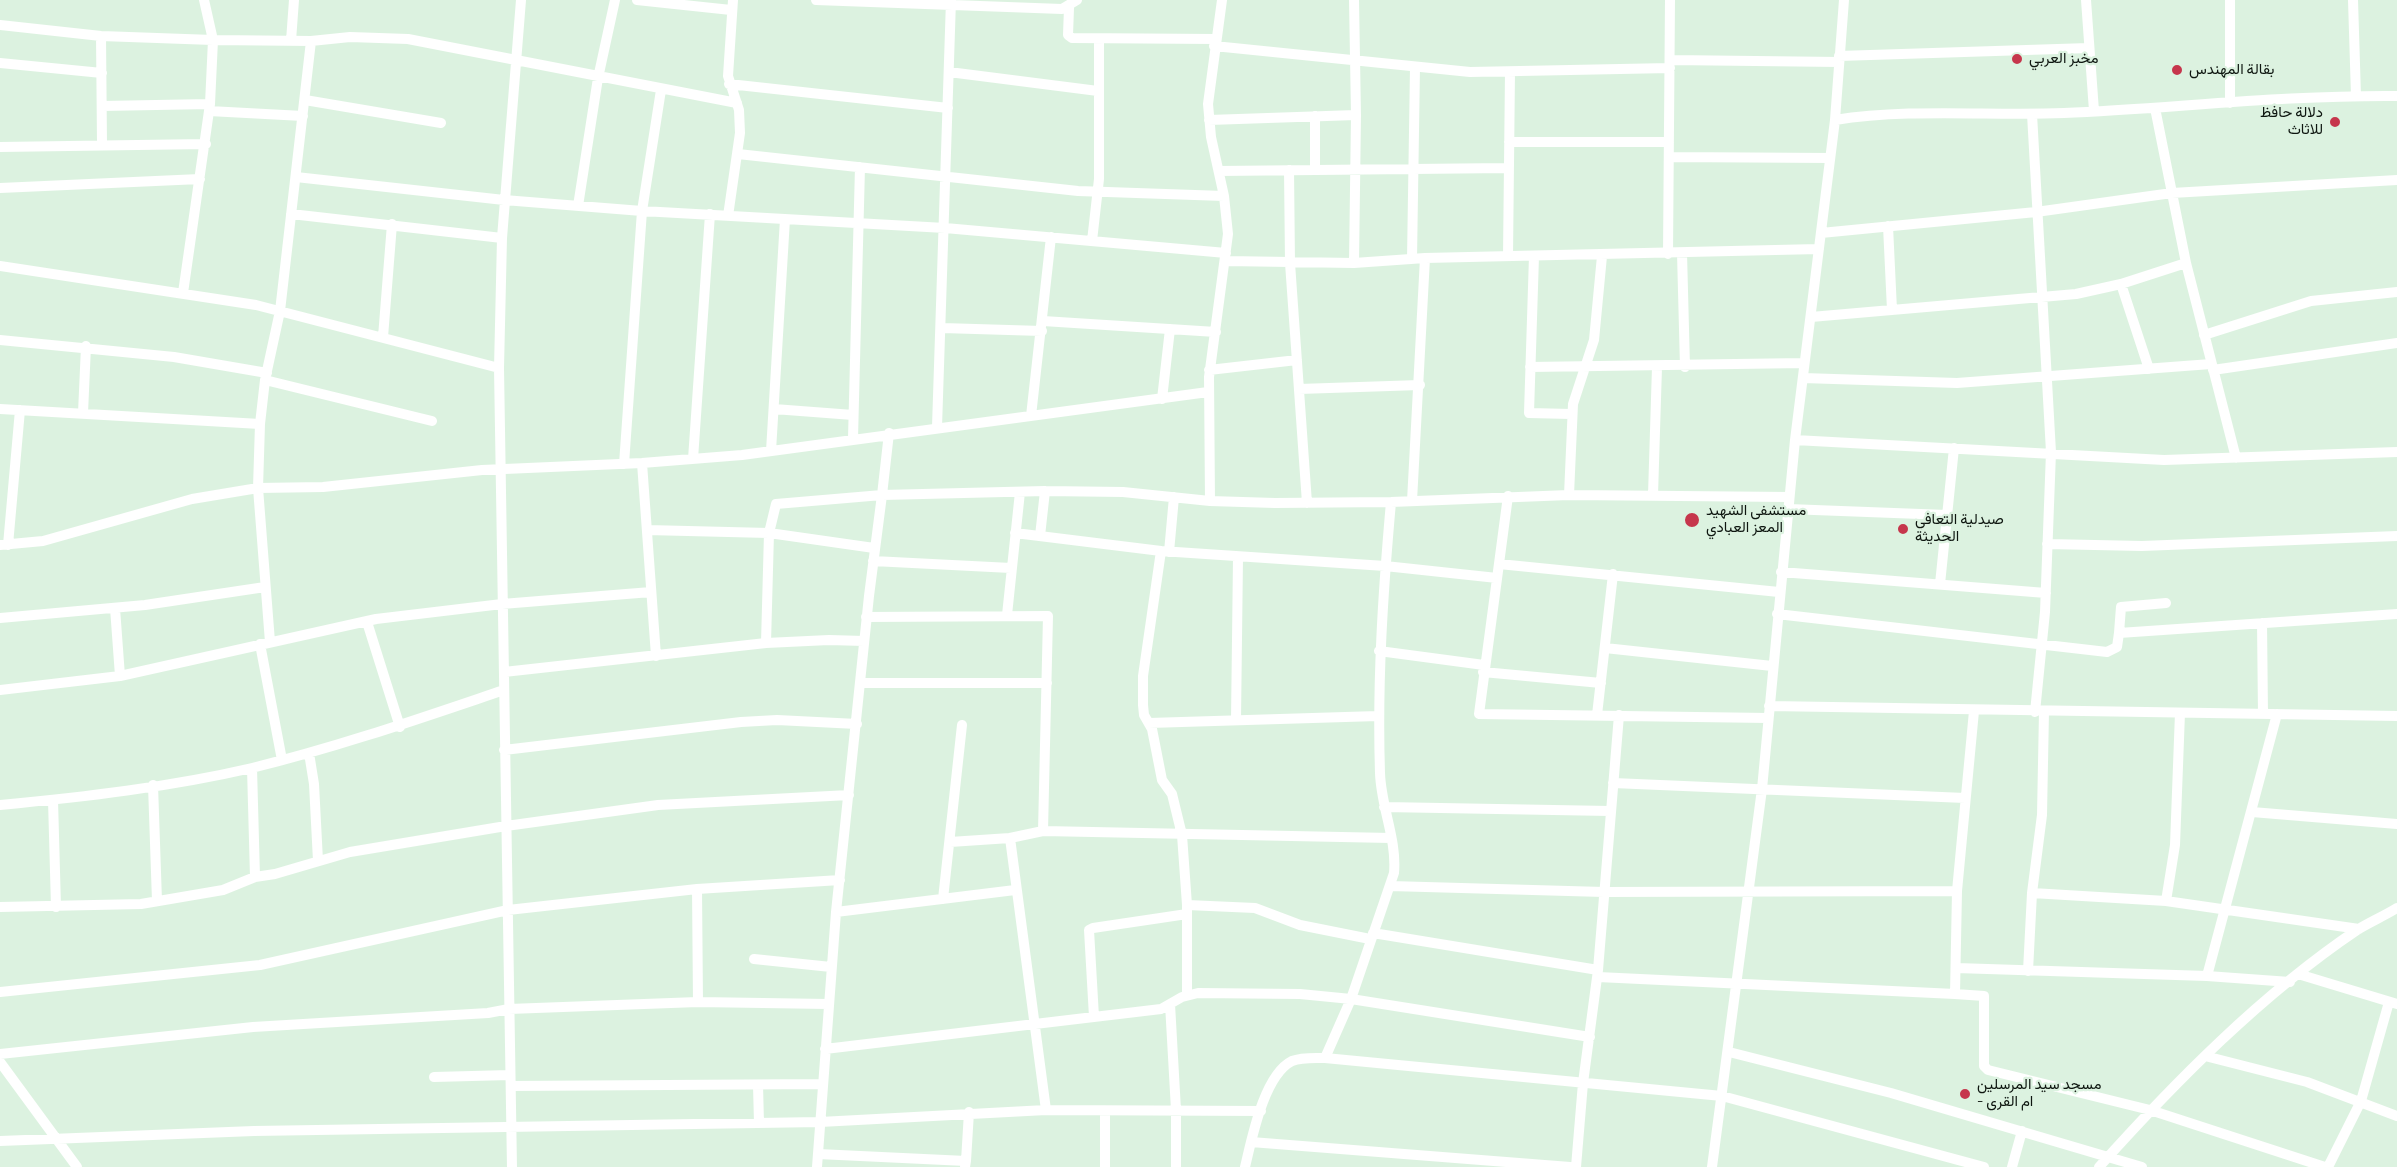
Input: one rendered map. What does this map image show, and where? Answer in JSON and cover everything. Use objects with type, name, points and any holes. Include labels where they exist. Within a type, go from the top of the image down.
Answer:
[{"type":"street","points":[[183,293],[206,144],[209,108],[213,40],[204,0]]},
{"type":"street","points":[[291,41],[294,0]]},
{"type":"street","points":[[512,1167],[499,368],[504,200],[514,61],[521,0]]},
{"type":"street","points":[[578,206],[598,78],[615,0]]},
{"type":"street","points":[[637,0],[732,5],[729,84],[740,118],[738,154],[728,216]]},
{"type":"street","points":[[816,0],[1073,4],[1070,37],[1215,43],[1356,62],[1510,72],[2089,48]]},
{"type":"street","points":[[1210,501],[1209,370],[1228,234],[1224,196],[1209,120],[1215,43],[1222,0]]},
{"type":"street","points":[[1354,0],[1356,62],[1354,263]]},
{"type":"street","points":[[1668,254],[1670,0]]},
{"type":"street","points":[[1712,1167],[1762,789],[1781,572],[1804,363],[1835,120],[1844,0]]},
{"type":"street","points":[[2086,0],[2094,111]]},
{"type":"street","points":[[2230,0],[2230,103]]},
{"type":"street","points":[[2353,0],[2356,96]]},
{"type":"street","points":[[937,427],[951,3]]},
{"type":"street","points":[[0,25],[101,36],[213,40],[311,41],[350,37],[408,39],[598,78],[737,103]]},
{"type":"street","points":[[101,36],[102,144]]},
{"type":"street","points":[[1092,241],[1098,192],[1099,39]]},
{"type":"street","points":[[282,760],[265,643],[266,587],[258,488],[260,424],[266,376],[280,310],[311,41]]},
{"type":"street","points":[[0,63],[102,73]]},
{"type":"street","points":[[1412,259],[1415,67]]},
{"type":"street","points":[[948,72],[1098,91]]},
{"type":"street","points":[[1508,256],[1510,72]]},
{"type":"street","points":[[729,84],[948,108]]},
{"type":"street","points":[[624,464],[642,211],[661,90]]},
{"type":"street","points":[[1835,120],[1879,116],[2032,114],[2356,96],[2397,96]]},
{"type":"street","points":[[305,100],[441,123]]},
{"type":"street","points":[[102,106],[209,108],[303,116]]},
{"type":"street","points":[[2155,108],[2186,263],[2236,458]]},
{"type":"street","points":[[2028,971],[2032,893],[2042,815],[2040,711],[2051,453],[2032,114]]},
{"type":"street","points":[[1209,120],[1356,115]]},
{"type":"street","points":[[1315,116],[1315,170]]},
{"type":"street","points":[[1509,142],[1669,142]]},
{"type":"street","points":[[0,147],[206,144]]},
{"type":"street","points":[[738,154],[1098,192],[1224,196]]},
{"type":"street","points":[[1669,157],[1830,158]]},
{"type":"street","points":[[853,438],[860,167]]},
{"type":"street","points":[[1219,171],[1508,168]]},
{"type":"street","points":[[1288,170],[1290,263],[1307,503]]},
{"type":"street","points":[[296,177],[578,206],[945,228],[1051,237],[1290,263],[1819,249]]},
{"type":"street","points":[[0,188],[200,179]]},
{"type":"street","points":[[1821,233],[2036,212],[2172,193],[2397,180]]},
{"type":"street","points":[[291,214],[502,238]]},
{"type":"street","points":[[693,459],[711,214]]},
{"type":"street","points":[[771,451],[785,219]]},
{"type":"street","points":[[383,337],[392,224]]},
{"type":"street","points":[[1888,226],[1892,310]]},
{"type":"street","points":[[1031,416],[1043,326],[1051,237]]},
{"type":"street","points":[[1682,253],[1685,367]]},
{"type":"street","points":[[1534,256],[1529,413],[1571,414]]},
{"type":"street","points":[[1569,495],[1571,414],[1594,340],[1602,256]]},
{"type":"street","points":[[1412,501],[1425,258]]},
{"type":"street","points":[[1811,317],[2041,297],[2121,284],[2186,263]]},
{"type":"street","points":[[0,266],[280,310],[499,368]]},
{"type":"street","points":[[2121,284],[2149,369]]},
{"type":"street","points":[[2204,335],[2311,301],[2397,292]]},
{"type":"street","points":[[942,328],[1043,326],[1216,332]]},
{"type":"street","points":[[1162,399],[1170,329]]},
{"type":"street","points":[[0,340],[86,346],[174,357],[266,376],[432,421]]},
{"type":"street","points":[[1803,378],[1957,383],[2048,378],[2149,369],[2212,367],[2397,343]]},
{"type":"street","points":[[83,414],[86,346]]},
{"type":"street","points":[[1209,370],[1297,360]]},
{"type":"street","points":[[1530,367],[1685,367],[1804,363]]},
{"type":"street","points":[[1653,495],[1658,367]]},
{"type":"street","points":[[1299,389],[1420,385]]},
{"type":"street","points":[[20,410],[4,545],[44,541],[192,499],[258,488],[323,487],[501,469],[693,459],[771,451],[853,438],[1208,392]]},
{"type":"street","points":[[0,409],[260,424]]},
{"type":"street","points":[[774,409],[853,415]]},
{"type":"street","points":[[817,1167],[836,912],[857,724],[866,617],[889,434]]},
{"type":"street","points":[[1795,440],[2164,460],[2397,452]]},
{"type":"street","points":[[1940,584],[1954,448]]},
{"type":"street","points":[[642,463],[656,656]]},
{"type":"street","points":[[765,643],[769,533],[775,508],[780,503],[882,495],[1045,491],[1174,497],[1210,501],[1307,503],[1569,495],[1789,497]]},
{"type":"street","points":[[1040,536],[1045,491]]},
{"type":"street","points":[[1007,615],[1020,492]]},
{"type":"street","points":[[1508,496],[1477,709],[1482,716],[1619,714],[1768,718]]},
{"type":"street","points":[[1174,497],[1142,690],[1144,715],[1149,723],[1162,780],[1172,794],[1182,835],[1187,909],[1187,995]]},
{"type":"street","points":[[1324,1058],[1351,999],[1390,886],[1394,864],[1380,780],[1378,716],[1379,651],[1391,502]]},
{"type":"street","points":[[1788,509],[1947,514]]},
{"type":"street","points":[[647,530],[769,533],[874,548]]},
{"type":"street","points":[[1015,533],[1165,552],[1385,566],[1497,578]]},
{"type":"street","points":[[2047,544],[2142,546],[2397,536]]},
{"type":"street","points":[[1236,720],[1238,558]]},
{"type":"street","points":[[873,561],[1011,568]]},
{"type":"street","points":[[1499,564],[1779,592]]},
{"type":"street","points":[[1781,572],[2046,593]]},
{"type":"street","points":[[1597,715],[1613,574]]},
{"type":"street","points":[[0,618],[115,608],[266,587]]},
{"type":"street","points":[[0,690],[120,676],[367,622],[502,604],[651,592]]},
{"type":"street","points":[[1777,614],[2111,651],[2117,647],[2121,607],[2166,603]]},
{"type":"street","points":[[115,608],[120,676]]},
{"type":"street","points":[[2119,633],[2397,614]]},
{"type":"street","points":[[866,617],[1048,616],[1043,831]]},
{"type":"street","points":[[367,622],[400,727]]},
{"type":"street","points":[[2262,622],[2263,714]]},
{"type":"street","points":[[504,672],[765,643],[864,641]]},
{"type":"street","points":[[1605,648],[1772,666]]},
{"type":"street","points":[[1379,651],[1483,669],[1601,683]]},
{"type":"street","points":[[861,683],[1047,683]]},
{"type":"street","points":[[0,805],[53,800],[252,768],[400,727],[504,690]]},
{"type":"street","points":[[1769,706],[2397,716]]},
{"type":"street","points":[[1954,994],[1957,891],[1974,711]]},
{"type":"street","points":[[2166,901],[2175,845],[2180,712]]},
{"type":"street","points":[[1576,1167],[1583,1083],[1598,974],[1619,714]]},
{"type":"street","points":[[2207,976],[2277,714]]},
{"type":"street","points":[[1149,723],[1378,716]]},
{"type":"street","points":[[504,750],[750,721],[857,724]]},
{"type":"street","points":[[943,899],[962,724]]},
{"type":"street","points":[[309,753],[314,784],[318,861]]},
{"type":"street","points":[[252,768],[255,877]]},
{"type":"street","points":[[1613,783],[1965,798]]},
{"type":"street","points":[[153,784],[157,901]]},
{"type":"street","points":[[0,906],[123,906],[223,890],[255,877],[350,852],[506,826],[658,805],[849,795]]},
{"type":"street","points":[[53,800],[56,907]]},
{"type":"street","points":[[1384,807],[1610,811]]},
{"type":"street","points":[[2252,812],[2397,824]]},
{"type":"street","points":[[950,842],[1010,838],[1043,831],[1391,838]]},
{"type":"street","points":[[1010,838],[1015,890],[1046,1110]]},
{"type":"street","points":[[0,992],[260,965],[508,910],[697,889],[840,880]]},
{"type":"street","points":[[1390,886],[1604,892],[1957,891]]},
{"type":"street","points":[[697,889],[698,1002]]},
{"type":"street","points":[[836,912],[1015,890]]},
{"type":"street","points":[[2032,893],[2166,901],[2359,929]]},
{"type":"street","points":[[1094,1017],[1089,930],[1187,909],[1255,908],[1300,925],[1598,974],[1737,985],[1984,996],[1984,1066],[1988,1070],[2150,1110],[2302,1163],[2326,1167],[2361,1101],[2393,1003],[2294,978],[1956,968]]},
{"type":"street","points":[[2099,1167],[2150,1110],[2205,1056],[2294,978],[2359,929],[2395,911]]},
{"type":"street","points":[[754,959],[831,967]]},
{"type":"street","points":[[825,1049],[1161,1009],[1187,995],[1213,992],[1282,993],[1351,999],[1590,1037]]},
{"type":"street","points":[[0,1054],[242,1028],[488,1013],[509,1009],[698,1002],[828,1004]]},
{"type":"street","points":[[1170,1004],[1176,1110],[1176,1167]]},
{"type":"street","points":[[1729,1052],[2022,1131],[2142,1167]]},
{"type":"street","points":[[2205,1056],[2307,1082],[2397,1116]]},
{"type":"street","points":[[1245,1167],[1261,1111],[1276,1074],[1302,1058],[1324,1058],[1436,1066],[1722,1096],[1984,1167]]},
{"type":"street","points":[[0,1062],[4,1074],[77,1167]]},
{"type":"street","points":[[434,1077],[511,1081],[823,1084]]},
{"type":"street","points":[[758,1085],[759,1123]]},
{"type":"street","points":[[0,1142],[242,1131],[820,1122],[969,1112],[1046,1110],[1261,1111]]},
{"type":"street","points":[[1105,1111],[1105,1167]]},
{"type":"street","points":[[819,1154],[966,1164],[969,1112]]},
{"type":"street","points":[[2012,1167],[2022,1131]]},
{"type":"street","points":[[1251,1142],[1570,1167]]},
{"type":"place","name":"مخبز العربي","points":[[2017,59]]},
{"type":"place","name":"بقالة المهندس","points":[[2177,70]]},
{"type":"place","name":"دلالة حافظ للاثاث","points":[[2335,122]]},
{"type":"place","name":"مستشفى الشهيد المعز العبادي","points":[[1692,520]]},
{"type":"place","name":"صيدلية التعافي الحديثة","points":[[1903,529]]},
{"type":"place","name":"مسجد سيد المرسلين - ام القرى","points":[[1965,1094]]}]
